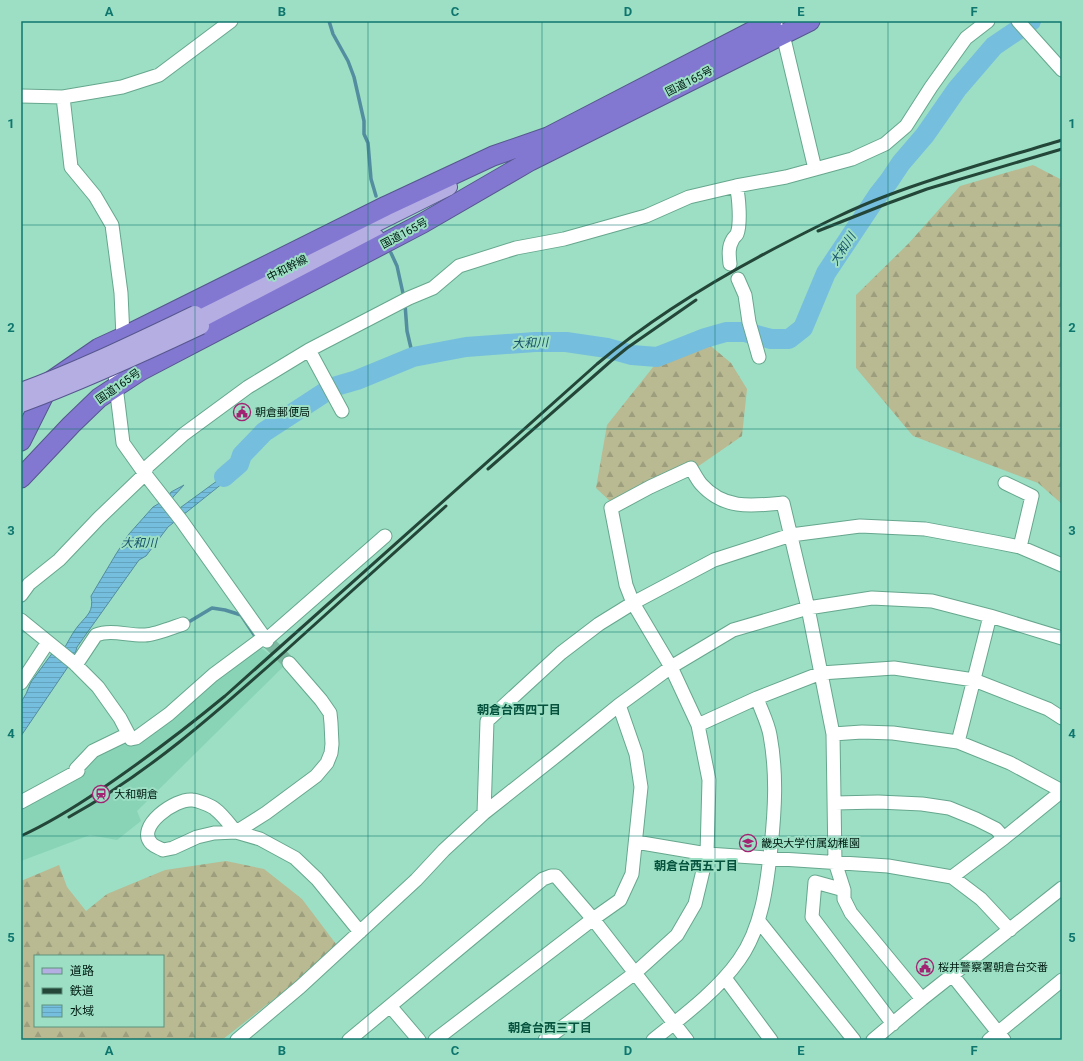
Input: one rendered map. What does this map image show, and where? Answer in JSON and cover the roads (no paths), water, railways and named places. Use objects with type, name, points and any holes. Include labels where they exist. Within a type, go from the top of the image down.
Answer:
[{"type":"highway","name":"国道165号","points":[[21,440],[51,381],[99,348],[123,341],[393,203],[493,156],[548,137],[776,26],[810,21]]},
{"type":"highway","name":"国道165号","points":[[21,478],[99,398],[115,378],[140,371],[423,223],[776,26]]},
{"type":"main road","name":"中和幹線","points":[[21,404],[54,392],[137,357],[198,320],[548,137]]},
{"type":"main road","name":"中和幹線","points":[[21,391],[198,320],[280,285],[530,162]]},
{"type":"street","points":[[21,96],[63,97],[122,86],[159,75],[231,21]]},
{"type":"street","points":[[21,595],[29,584],[59,560],[98,518],[145,474],[147,467],[184,434],[248,386],[309,350],[404,300],[433,288],[459,266],[516,248],[564,239],[646,216],[689,197],[778,178],[852,159],[885,144],[906,126],[931,87],[966,38],[988,21]]},
{"type":"street","points":[[1018,21],[1062,70]]},
{"type":"street","points":[[776,26],[785,43],[815,168]]},
{"type":"street","points":[[63,97],[71,167],[95,196],[112,225],[121,293],[123,341]]},
{"type":"street","points":[[730,264],[729,251],[732,240],[737,234],[739,218],[739,195],[736,186]]},
{"type":"street","points":[[738,280],[745,295],[749,322],[759,357]]},
{"type":"street","points":[[309,350],[321,375],[342,411]]},
{"type":"street","points":[[115,378],[123,443],[181,520],[265,640]]},
{"type":"street","points":[[21,387],[51,381]]},
{"type":"street","points":[[545,1040],[635,973],[677,935],[695,904],[708,854],[708,780],[698,725],[670,667],[633,603],[626,585],[611,508],[691,468],[701,484],[715,496],[734,504],[749,506],[783,503],[808,608],[833,734],[835,862],[844,890],[844,899],[851,913],[922,999]]},
{"type":"street","points":[[1005,483],[1032,496],[1020,547]]},
{"type":"street","points":[[484,812],[487,721],[561,653],[599,624],[633,603],[714,560],[790,535],[860,526],[925,529],[995,542],[1020,547],[1062,564]]},
{"type":"street","points":[[21,620],[75,664],[98,687],[120,718],[131,739],[136,738],[170,714],[213,675],[265,640],[385,536]]},
{"type":"street","points":[[237,1040],[300,987],[360,932],[416,880],[444,850],[484,812],[618,705],[670,667],[733,630],[808,608],[872,598],[932,601],[990,616],[1062,638]]},
{"type":"street","points":[[958,742],[990,616]]},
{"type":"street","points":[[75,664],[96,635],[108,633],[147,636],[183,624]]},
{"type":"street","points":[[21,683],[49,643]]},
{"type":"street","points":[[236,832],[316,776],[327,763],[331,753],[332,744],[330,713],[321,700],[289,663]]},
{"type":"street","points":[[698,725],[757,698],[821,673],[894,668],[974,680],[1048,709],[1062,718]]},
{"type":"street","points":[[653,1040],[725,978],[740,959],[753,934],[758,920],[765,896],[770,858],[775,809],[775,770],[770,734],[757,698]]},
{"type":"street","points":[[435,1040],[620,900],[632,874],[641,787],[636,754],[618,705]]},
{"type":"street","points":[[833,734],[862,732],[894,733],[958,742],[1010,763],[1062,791],[1004,838],[952,877]]},
{"type":"street","points":[[21,802],[78,771],[76,769],[93,751],[128,734]]},
{"type":"street","points":[[236,832],[215,808],[192,800],[181,801],[156,817],[149,828],[148,835],[152,844],[163,850],[173,848],[197,837],[214,833],[236,832],[260,839],[295,858],[317,879],[360,932]]},
{"type":"street","points":[[835,803],[878,802],[922,804],[949,808],[996,829],[1004,838]]},
{"type":"street","points":[[636,842],[708,854],[888,866],[952,877],[981,899],[1010,930]]},
{"type":"street","points":[[349,1040],[543,879],[551,876],[556,876],[687,1040]]},
{"type":"street","points":[[844,890],[815,882],[812,918],[893,1024]]},
{"type":"street","points":[[874,1040],[922,999],[953,976],[1062,888]]},
{"type":"street","points":[[758,920],[854,1040]]},
{"type":"street","points":[[953,976],[997,1037],[1062,980]]},
{"type":"street","points":[[725,978],[771,1040]]},
{"type":"street","points":[[390,1006],[419,1040]]},
{"type":"water","name":"大和川","points":[[242,457],[243,467],[168,527],[146,556],[139,560],[77,647],[74,658],[21,736],[21,702],[31,682],[59,644],[65,647],[76,628],[91,610],[91,596],[129,534],[153,507],[168,498],[171,492],[184,485],[173,497],[167,509],[173,513],[221,478],[220,474]]},
{"type":"waterway","points":[[329,21],[333,34],[348,61],[354,77],[364,121],[364,134],[368,143],[371,179],[376,196]]},
{"type":"waterway","name":"大和川","points":[[224,477],[239,464],[242,455],[264,432],[333,387],[357,380],[413,357],[466,347],[535,342],[566,342],[607,348],[632,355],[657,357],[705,338],[726,332],[745,332],[771,339],[789,339],[803,328],[826,273],[878,195],[901,163],[925,135],[957,89],[994,46],[1031,21]]},
{"type":"waterway","points":[[391,253],[397,266],[404,298]]},
{"type":"waterway","points":[[405,304],[407,331],[413,357]]},
{"type":"waterway","points":[[187,623],[212,608],[225,610],[241,615],[255,636]]},
{"type":"tunnel","points":[[267,641],[289,663]]},
{"type":"railway","points":[[21,836],[42,826],[100,790],[148,756],[225,696],[597,364],[619,346],[664,314],[688,298],[760,256],[860,206],[929,180],[1062,140]]},
{"type":"railway","points":[[818,231],[927,189],[1062,149]]},
{"type":"railway","points":[[488,469],[611,361],[627,348],[696,300]]},
{"type":"railway","points":[[69,817],[126,782],[180,742],[282,654],[446,506]]},
{"type":"place","name":"朝倉郵便局","points":[[242,412]]},
{"type":"place","name":"大和朝倉","points":[[101,794]]},
{"type":"place","name":"畿央大学付属幼稚園","points":[[748,843]]},
{"type":"place","name":"桜井警察署朝倉台交番","points":[[925,967]]},
{"type":"district","name":"朝倉台西四丁目","points":[[519,710]]},
{"type":"district","name":"朝倉台西五丁目","points":[[696,866]]},
{"type":"district","name":"朝倉台西三丁目","points":[[550,1028]]}]
